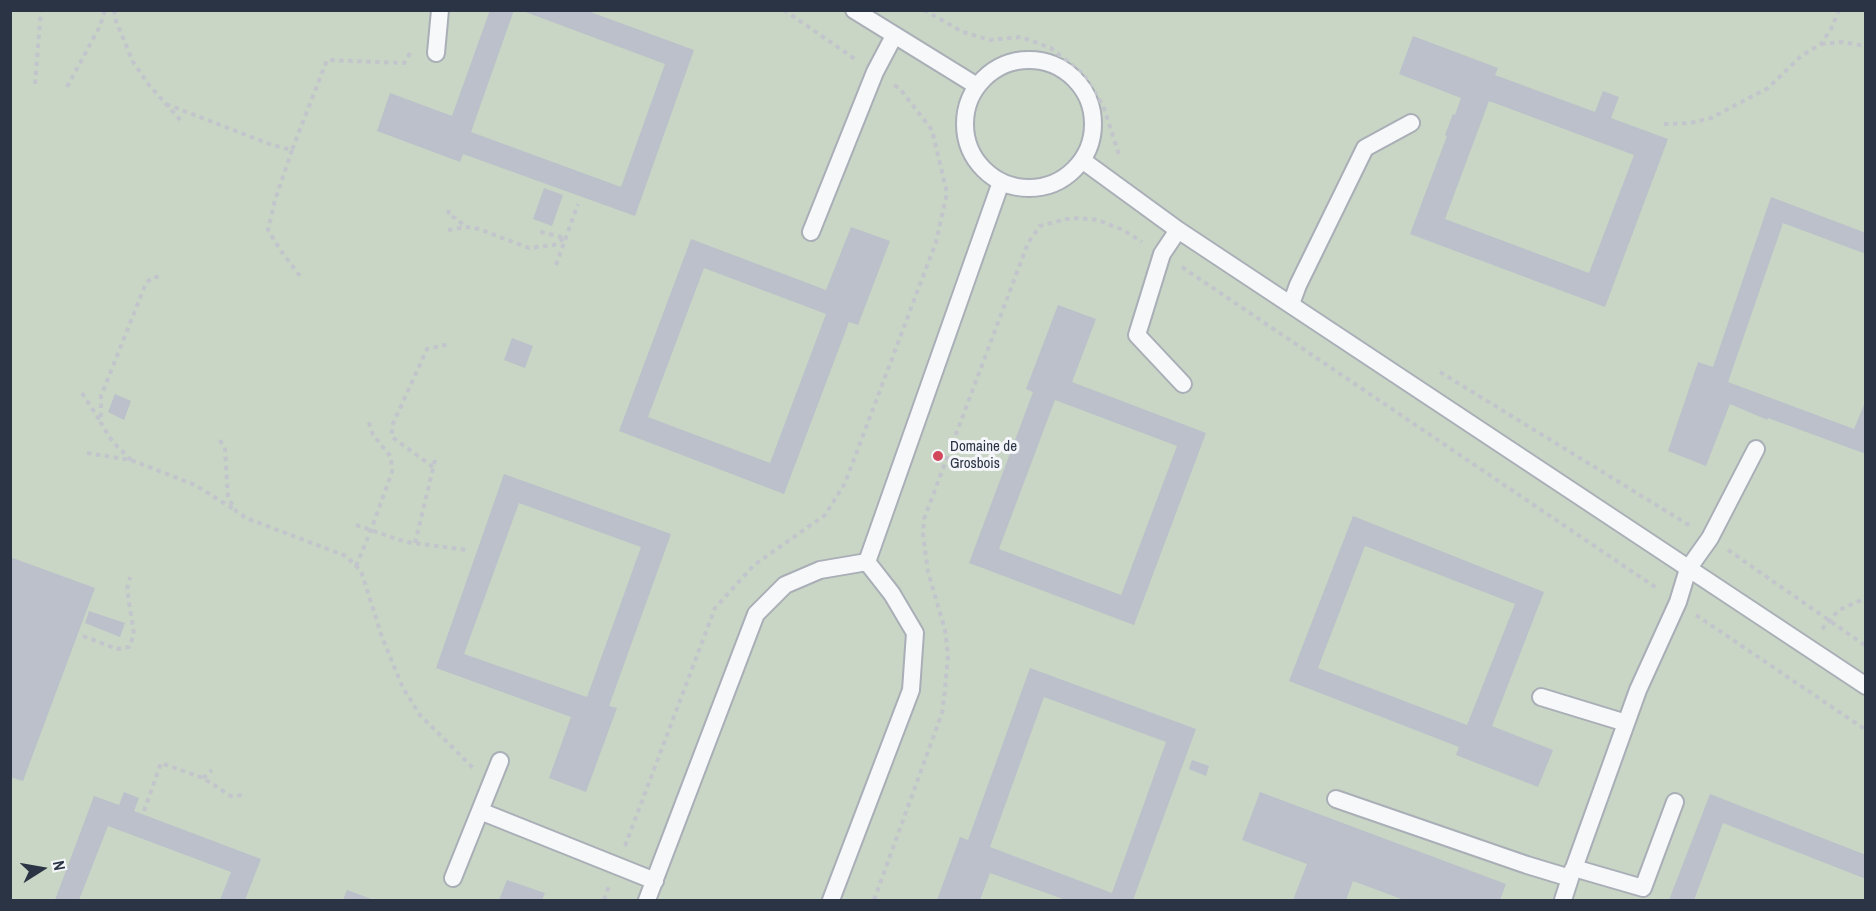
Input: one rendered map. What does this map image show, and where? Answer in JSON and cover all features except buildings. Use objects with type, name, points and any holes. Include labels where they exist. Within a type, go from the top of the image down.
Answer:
[{"type":"lane","points":[[436,48],[440,10]]},
{"type":"lane","points":[[854,10],[977,86]]},
{"type":"lane","points":[[811,232],[875,72],[894,36]]},
{"type":"lane","points":[[1023,60],[1041,60],[1058,66],[1073,76],[1084,91],[1092,108],[1094,126],[1090,144],[1082,160],[1060,181],[1046,186],[1031,189],[1001,182],[982,168],[969,148],[965,133],[965,116],[969,101],[977,86],[989,73],[1005,64],[1023,60]]},
{"type":"lane","points":[[1291,304],[1298,285],[1365,148],[1411,123]]},
{"type":"lane","points":[[1082,160],[1178,230],[1866,686]]},
{"type":"lane","points":[[867,562],[1001,182]]},
{"type":"lane","points":[[1178,230],[1162,254],[1137,335],[1183,384]]},
{"type":"lane","points":[[1563,900],[1638,690],[1678,602],[1688,569],[1710,538],[1756,449]]},
{"type":"lane","points":[[647,900],[756,614],[785,585],[820,570],[867,562]]},
{"type":"lane","points":[[831,900],[911,690],[915,633],[892,594],[867,562]]},
{"type":"lane","points":[[1541,697],[1626,723]]},
{"type":"lane","points":[[453,878],[500,761]]},
{"type":"lane","points":[[1336,799],[1527,865],[1643,888],[1675,802]]},
{"type":"lane","points":[[480,811],[654,881]]},
{"type":"path","points":[[35,84],[41,10]]},
{"type":"path","points":[[67,87],[100,26],[105,10]]},
{"type":"path","points":[[114,10],[116,21],[133,62],[149,85],[183,123]]},
{"type":"path","points":[[604,900],[715,608],[753,566],[825,515],[845,483],[936,242],[947,193],[932,130],[900,89],[784,10]]},
{"type":"path","points":[[924,10],[972,35],[990,40],[1021,37],[1052,48],[1083,74],[1103,105],[1119,157],[1128,164]]},
{"type":"path","points":[[1664,124],[1690,123],[1711,118],[1768,88],[1802,56],[1821,44],[1832,29],[1839,10]]},
{"type":"path","points":[[1821,44],[1842,42],[1866,46]]},
{"type":"path","points":[[300,276],[280,251],[268,230],[275,200],[292,150],[327,60],[404,63],[415,44],[436,48]]},
{"type":"path","points":[[166,104],[272,145],[292,150]]},
{"type":"path","points":[[556,265],[578,204]]},
{"type":"path","points":[[449,210],[448,215],[466,227]]},
{"type":"path","points":[[874,900],[942,713],[948,655],[945,630],[928,572],[922,534],[924,519],[1028,243],[1040,226],[1066,219],[1098,220],[1123,230],[1162,254],[1866,730]]},
{"type":"path","points":[[448,230],[466,227],[529,248],[554,245],[565,238]]},
{"type":"path","points":[[537,231],[565,238]]},
{"type":"path","points":[[101,423],[101,396],[146,283],[153,277],[160,277]]},
{"type":"path","points":[[434,467],[392,437],[392,426],[427,349],[450,344]]},
{"type":"path","points":[[1438,371],[1710,538],[1866,646]]},
{"type":"path","points":[[82,393],[112,441],[131,460]]},
{"type":"path","points":[[356,566],[392,472],[391,457],[372,435],[368,420]]},
{"type":"path","points":[[220,440],[225,449],[228,496],[236,511]]},
{"type":"path","points":[[87,453],[131,460],[195,485],[246,518],[346,556],[361,571],[382,637],[403,688],[420,715],[491,785]]},
{"type":"path","points":[[415,543],[436,456]]},
{"type":"path","points":[[356,525],[415,543],[466,550]]},
{"type":"path","points":[[82,636],[117,649],[129,647],[134,634],[127,589],[130,577]]},
{"type":"path","points":[[1806,647],[1839,610],[1866,598]]},
{"type":"path","points":[[144,811],[161,763],[203,778],[231,796],[245,795]]},
{"type":"path","points":[[203,778],[212,770]]},
{"type":"green space","name":"Domaine de Grosbois","points":[[10,11],[1865,11],[1865,900],[11,900]]},
{"type":"place","name":"Domaine de Grosbois","points":[[938,456]]}]
